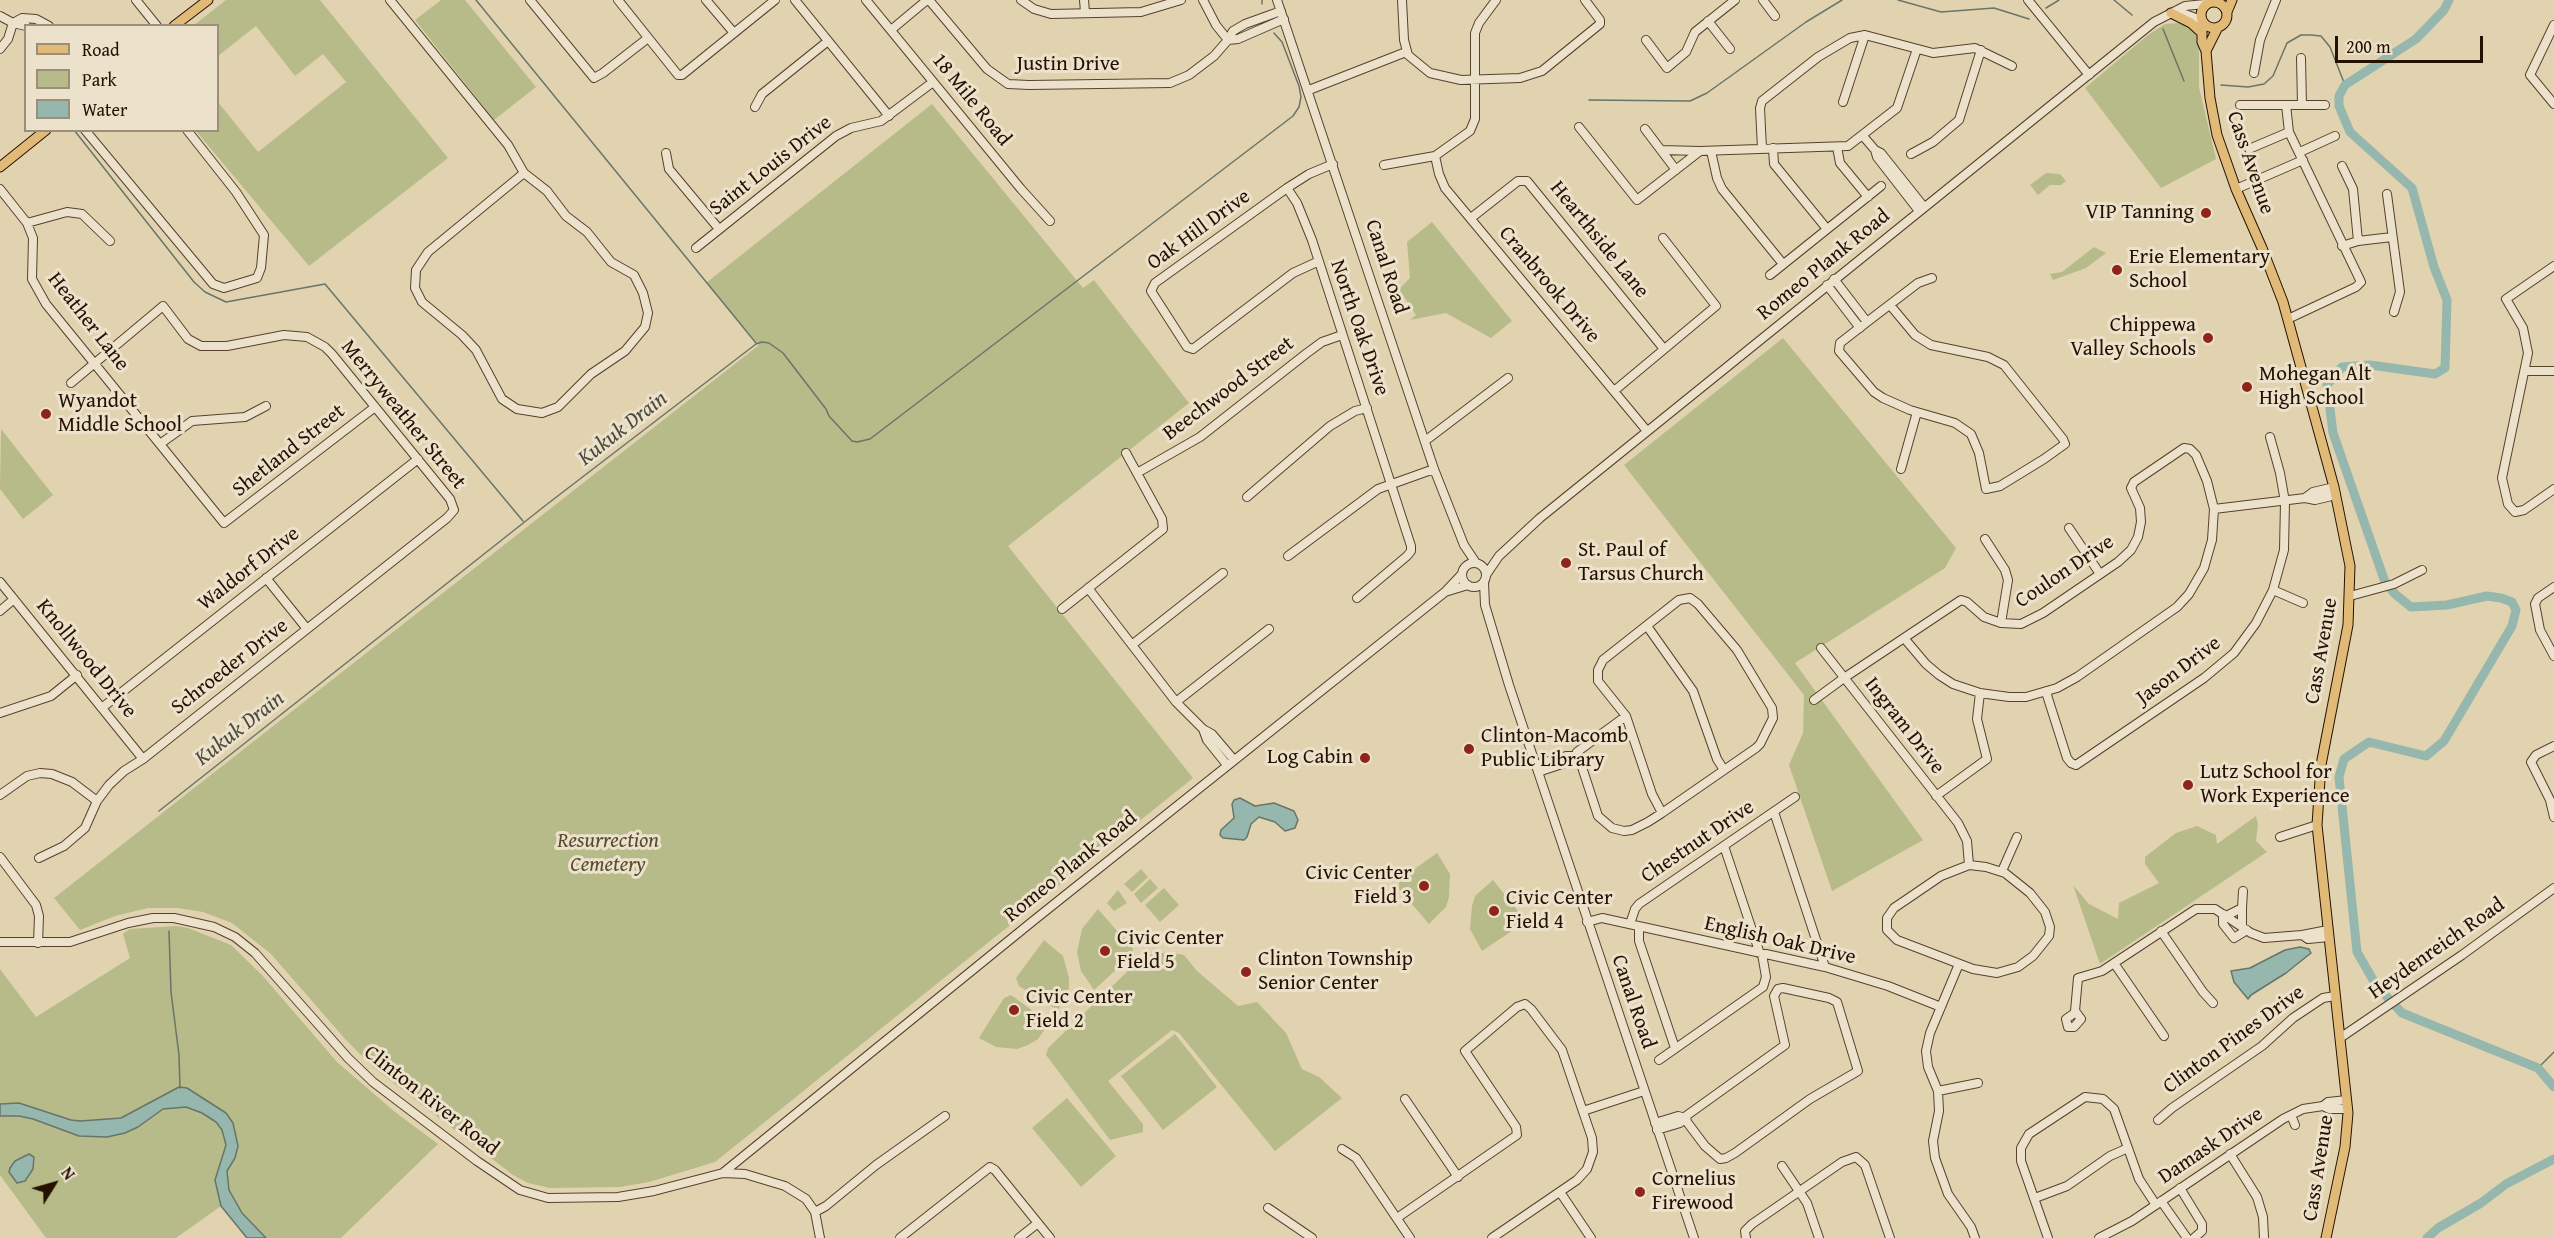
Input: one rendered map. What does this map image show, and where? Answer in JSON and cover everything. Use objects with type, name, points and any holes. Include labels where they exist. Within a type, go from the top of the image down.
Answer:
[{"type":"main road","points":[[177,24],[208,0]]},
{"type":"main road","points":[[2206,51],[2218,27],[2225,21],[2232,0]]},
{"type":"main road","points":[[2218,27],[2210,27],[2202,21],[2201,10],[2211,2],[2221,4],[2227,12]]},
{"type":"main road","points":[[2174,12],[2202,33]]},
{"type":"main road","name":"Cass Avenue","points":[[2202,21],[2202,42],[2206,51],[2214,123],[2236,189],[2271,267],[2288,319],[2335,491],[2348,554],[2350,596],[2345,640],[2321,765],[2317,825],[2348,1104],[2345,1147],[2326,1238]]},
{"type":"main road","points":[[0,167],[44,132]]},
{"type":"street","points":[[136,0],[156,24]]},
{"type":"street","points":[[390,0],[512,150],[524,173],[547,191],[566,216],[587,232],[611,262],[634,275],[643,293],[648,314],[645,327],[625,351],[591,374],[558,407],[542,413],[517,409],[502,399],[476,350],[462,335],[422,302],[414,288],[416,270],[428,252],[524,173]]},
{"type":"street","points":[[530,0],[594,78],[648,38]]},
{"type":"street","points":[[618,0],[678,75],[682,75],[775,0]]},
{"type":"street","points":[[706,0],[734,33]]},
{"type":"street","points":[[795,0],[889,116]]},
{"type":"street","name":"18 Mile Road","points":[[866,0],[1040,212],[1050,220]]},
{"type":"street","points":[[891,30],[928,0]]},
{"type":"street","name":"Justin Drive","points":[[928,0],[987,69],[1008,84],[1170,82],[1189,75],[1214,56],[1233,31],[1282,15]]},
{"type":"street","points":[[1021,0],[1028,7],[1052,14],[1141,12],[1181,0]]},
{"type":"street","points":[[1084,0],[1085,12]]},
{"type":"street","points":[[1203,0],[1216,25],[1228,40]]},
{"type":"street","name":"Canal Road","points":[[1277,0],[1434,469],[1464,544],[1478,563]]},
{"type":"street","points":[[1402,0],[1406,52],[1414,62],[1433,74],[1452,80],[1534,75],[1552,64],[1601,22],[1586,0]]},
{"type":"street","points":[[1384,165],[1436,156],[1470,131],[1474,119],[1476,27],[1496,0]]},
{"type":"street","points":[[1646,40],[1667,68],[1686,52],[1693,35],[1735,0]]},
{"type":"street","points":[[1763,0],[1775,16]]},
{"type":"street","points":[[2028,0],[2089,75]]},
{"type":"street","points":[[2254,73],[2260,40],[2276,0]]},
{"type":"street","name":"Romeo Plank Road","points":[[1485,579],[1500,556],[1540,518],[2154,22],[2185,6],[2211,2]]},
{"type":"street","points":[[2174,12],[2202,21]]},
{"type":"street","points":[[0,16],[24,26]]},
{"type":"street","points":[[0,49],[8,39],[13,23],[22,18],[36,19],[45,24]]},
{"type":"street","points":[[1708,21],[1730,49]]},
{"type":"street","points":[[2554,25],[2530,75],[2554,104]]},
{"type":"street","points":[[1843,102],[1865,35]]},
{"type":"street","points":[[1762,149],[1760,108],[1762,101],[1818,57],[1850,38],[1865,35],[1933,53],[1970,47],[1981,50],[2012,66]]},
{"type":"street","points":[[755,107],[762,94],[828,40]]},
{"type":"street","points":[[1661,150],[1700,151],[1848,146],[1897,108],[1917,49]]},
{"type":"street","points":[[1911,154],[1933,142],[1959,120],[1981,50]]},
{"type":"street","points":[[1309,90],[1406,52]]},
{"type":"street","points":[[2301,58],[2302,105]]},
{"type":"street","name":"Saint Louis Drive","points":[[696,248],[836,136],[889,116],[933,82]]},
{"type":"street","points":[[2240,105],[2325,105]]},
{"type":"street","points":[[2286,105],[2289,132],[2342,246],[2359,275],[2360,285],[2288,319]]},
{"type":"street","points":[[1579,127],[1637,200],[1700,151]]},
{"type":"street","points":[[1646,129],[1676,170]]},
{"type":"street","points":[[87,132],[213,284],[224,288],[257,278],[261,268],[264,235],[236,192],[189,132]]},
{"type":"street","points":[[2249,150],[2289,132]]},
{"type":"street","points":[[1863,136],[1875,150],[1881,153],[1921,209]]},
{"type":"street","points":[[2236,189],[2302,156],[2335,136]]},
{"type":"street","points":[[1837,147],[1840,163],[1868,196]]},
{"type":"street","points":[[1773,148],[1774,164],[1827,229]]},
{"type":"street","points":[[1711,150],[1719,184],[1783,264]]},
{"type":"street","points":[[666,153],[669,169],[719,229]]},
{"type":"street","name":"Cranbrook Drive","points":[[1436,156],[1442,181],[1647,431]]},
{"type":"street","name":"Oak Hill Drive","points":[[1317,262],[1298,270],[1199,347],[1191,350],[1153,296],[1152,286],[1287,188],[1309,174],[1333,164]]},
{"type":"street","points":[[2342,166],[2353,189],[2358,241]]},
{"type":"street","name":"Hearthside Lane","points":[[1471,218],[1518,181],[1527,181],[1664,349]]},
{"type":"street","points":[[1770,275],[1881,186]]},
{"type":"street","name":"North Oak Drive","points":[[1287,188],[1305,222],[1392,482],[1411,551],[1357,598]]},
{"type":"street","name":"Heather Lane","points":[[0,189],[27,223],[33,238],[31,272],[34,285],[46,304],[96,362],[224,522]]},
{"type":"street","points":[[2386,194],[2400,292],[2394,312]]},
{"type":"street","points":[[27,223],[67,212],[82,214],[110,241]]},
{"type":"street","points":[[2342,246],[2358,241],[2392,237]]},
{"type":"street","points":[[1614,391],[1716,306],[1663,238]]},
{"type":"street","points":[[2554,266],[2508,296],[2506,304],[2518,320],[2526,338],[2528,353],[2503,469],[2503,487],[2511,510],[2519,512],[2554,489]]},
{"type":"street","points":[[1890,305],[1915,335],[1931,345],[1988,357],[2004,365],[2065,444],[2000,486],[1986,489],[1980,453],[1971,434],[1955,423],[1892,403],[1874,392],[1838,349],[1840,343],[1918,283],[1932,278]]},
{"type":"street","points":[[1834,279],[1868,322]]},
{"type":"street","points":[[1827,285],[1860,328]]},
{"type":"street","name":"Merryweather Street","points":[[96,362],[163,306],[188,339],[201,346],[227,346],[284,335],[307,336],[329,351],[450,499],[454,510]]},
{"type":"street","name":"Beechwood Street","points":[[1137,473],[1200,437],[1322,342],[1342,335]]},
{"type":"street","points":[[71,383],[96,362]]},
{"type":"street","points":[[2525,371],[2554,372]]},
{"type":"street","points":[[1425,441],[1508,378]]},
{"type":"street","points":[[160,444],[192,421],[245,417],[266,406]]},
{"type":"street","name":"Shetland Street","points":[[224,522],[375,407]]},
{"type":"street","points":[[1246,497],[1330,426],[1355,411],[1367,408]]},
{"type":"street","points":[[1901,469],[1917,412]]},
{"type":"street","name":"Jason Drive","points":[[2046,692],[2067,758],[2073,765],[2084,761],[2226,661],[2256,624],[2273,590],[2284,550],[2285,502],[2270,437]]},
{"type":"street","name":"Coulon Drive","points":[[1814,700],[1961,600],[1967,602],[1984,617],[2001,623],[2021,624],[2033,619],[2100,574],[2126,555],[2138,537],[2141,512],[2131,485],[2187,448],[2193,451],[2199,461],[2210,489],[2214,509]]},
{"type":"street","points":[[1062,609],[1163,529],[1162,519],[1126,453]]},
{"type":"street","name":"Waldorf Drive","points":[[103,707],[418,459]]},
{"type":"street","points":[[1287,556],[1360,500],[1392,482],[1434,469]]},
{"type":"street","points":[[1904,638],[1926,664],[1953,684],[1980,693],[2009,698],[2046,692],[2077,677],[2160,621],[2181,603],[2198,579],[2208,559],[2214,509],[2285,502],[2305,498],[2313,492],[2335,491]]},
{"type":"street","name":"Schroeder Drive","points":[[39,858],[64,846],[85,828],[97,801],[109,785],[447,519],[454,510]]},
{"type":"street","points":[[2069,528],[2100,574]]},
{"type":"street","points":[[1985,539],[2007,574],[2008,585],[2001,623]]},
{"type":"street","name":"Canal Road","points":[[1464,544],[1466,566]]},
{"type":"street","name":"Romeo Plank Road","points":[[1478,563],[1500,556]]},
{"type":"street","points":[[1478,563],[1485,568],[1485,579],[1470,586],[1462,574],[1466,566],[1478,563]]},
{"type":"street","points":[[2350,596],[2394,584],[2422,570]]},
{"type":"street","points":[[1133,644],[1223,573]]},
{"type":"street","name":"Romeo Plank Road","points":[[723,1173],[1445,592],[1462,574]]},
{"type":"street","points":[[266,578],[307,629]]},
{"type":"street","name":"Canal Road","points":[[1485,579],[1485,605],[1588,925],[1694,1238]]},
{"type":"street","name":"Knollwood Drive","points":[[0,582],[143,759]]},
{"type":"street","name":"Canal Road","points":[[1470,586],[1485,605]]},
{"type":"street","name":"Romeo Plank Road","points":[[1445,592],[1470,586]]},
{"type":"street","points":[[2554,587],[2535,601],[2538,624],[2554,656]]},
{"type":"street","points":[[1088,588],[1176,702],[1203,729],[1207,740],[1231,763]]},
{"type":"street","points":[[2273,590],[2303,603]]},
{"type":"street","points":[[1626,716],[1579,748],[1577,756],[1596,812],[1611,828],[1624,831],[1637,829],[1648,822],[1662,813],[1724,770],[1760,744],[1769,728],[1773,711],[1734,647],[1698,604],[1690,598],[1679,600],[1604,660],[1598,670],[1599,683],[1626,716],[1652,794],[1662,813]]},
{"type":"street","points":[[0,611],[14,599]]},
{"type":"street","points":[[1647,626],[1693,691],[1724,770]]},
{"type":"street","points":[[1176,702],[1269,629]]},
{"type":"street","name":"Ingram Drive","points":[[1821,648],[1959,825],[1967,841],[1969,865]]},
{"type":"street","points":[[0,713],[51,696],[77,675]]},
{"type":"street","points":[[1936,796],[1987,759],[1977,719],[1980,693]]},
{"type":"street","points":[[2554,746],[2536,755],[2531,762],[2550,800],[2554,817]]},
{"type":"street","points":[[1537,768],[1568,762],[1577,756]]},
{"type":"street","points":[[0,795],[27,776],[40,773],[52,774],[72,782],[97,801]]},
{"type":"street","name":"Chestnut Drive","points":[[1630,924],[1639,904],[1795,797]]},
{"type":"street","points":[[1774,812],[1824,968]]},
{"type":"street","points":[[2280,837],[2317,825]]},
{"type":"street","points":[[2002,872],[2017,837]]},
{"type":"street","points":[[1659,1060],[1763,987],[1766,977],[1761,954],[1725,846]]},
{"type":"street","points":[[0,857],[36,905],[39,916],[38,943]]},
{"type":"street","points":[[1969,865],[2002,872],[2030,893],[2041,905],[2049,922],[2049,936],[2033,956],[2013,970],[1991,972],[1959,964],[1897,940],[1889,934],[1885,924],[1894,908],[1941,876],[1969,865]]},
{"type":"street","name":"Heydenreich Road","points":[[2340,1038],[2462,955],[2554,888]]},
{"type":"street","points":[[2243,891],[2244,928]]},
{"type":"street","points":[[2076,1012],[2078,978],[2094,975],[2199,908],[2211,908],[2244,928],[2268,938],[2328,933]]},
{"type":"street","points":[[2224,915],[2242,908]]},
{"type":"street","points":[[2224,915],[2223,924],[2234,938],[2244,928]]},
{"type":"street","name":"Clinton River Road","points":[[0,942],[70,942],[128,923],[153,918],[187,920],[223,931],[262,959],[348,1058],[373,1082],[490,1171],[520,1190],[532,1195],[555,1199],[631,1195],[723,1173],[745,1173],[785,1186],[806,1199],[814,1212]]},
{"type":"street","name":"English Oak Drive","points":[[1588,925],[1607,920],[1630,924],[1824,968],[1888,986],[1941,1007]]},
{"type":"street","points":[[1639,927],[1639,941],[1676,1048]]},
{"type":"street","points":[[2161,931],[2203,992],[2213,1002]]},
{"type":"street","points":[[2114,963],[2164,1036]]},
{"type":"street","points":[[1959,964],[1928,1038],[1926,1051],[1928,1067],[1938,1091],[1939,1111],[1933,1141],[1935,1158],[1948,1194],[1968,1223],[1975,1238]]},
{"type":"street","points":[[1656,1127],[1680,1123],[1689,1113],[1785,1045],[1774,996],[1776,991],[1783,988],[1829,998],[1837,1002],[1858,1068],[1853,1076],[1810,1099],[1725,1159],[1718,1157],[1705,1146],[1686,1118]]},
{"type":"street","name":"Clinton Pines Drive","points":[[2158,1120],[2262,1046],[2293,1018],[2323,998],[2335,996]]},
{"type":"street","points":[[1397,1218],[1515,1137],[1517,1132],[1465,1051],[1516,1007],[1525,1004],[1563,1050],[1592,1138],[1592,1157],[1584,1174],[1498,1236]]},
{"type":"street","points":[[1938,1091],[1978,1083]]},
{"type":"street","points":[[1583,1111],[1644,1090]]},
{"type":"street","points":[[2048,1238],[2022,1161],[2022,1145],[2029,1134],[2076,1101],[2090,1097],[2103,1099],[2115,1112],[2140,1183],[2187,1238]]},
{"type":"street","points":[[1405,1099],[1458,1177]]},
{"type":"street","name":"Damask Drive","points":[[2099,1238],[2132,1221],[2291,1115],[2310,1107],[2323,1106],[2328,1102],[2348,1104]]},
{"type":"street","points":[[2291,1115],[2295,1125]]},
{"type":"street","points":[[820,1238],[814,1212],[826,1206],[945,1116]]},
{"type":"street","points":[[2035,1198],[2067,1186],[2110,1156],[2128,1148]]},
{"type":"street","points":[[1342,1149],[1356,1158],[1410,1238]]},
{"type":"street","points":[[2230,1155],[2255,1192],[2262,1213],[2264,1238]]},
{"type":"street","points":[[1745,1235],[1752,1224],[1845,1160],[1858,1157],[1865,1165],[1890,1238]]},
{"type":"street","points":[[1782,1166],[1807,1203],[1819,1238]]},
{"type":"street","points":[[900,1238],[990,1167],[995,1170],[1050,1238]]},
{"type":"street","points":[[2180,1188],[2202,1224],[2201,1232],[2194,1238]]},
{"type":"street","points":[[1560,1192],[1592,1238]]},
{"type":"street","points":[[1268,1208],[1312,1238]]},
{"type":"street","points":[[1020,1238],[1038,1223]]},
{"type":"green space","points":[[226,0],[320,0],[448,158],[309,266],[197,132],[219,132],[219,103],[258,152],[346,82],[323,54],[295,76],[256,26],[219,55],[219,24],[195,24]]},
{"type":"green space","points":[[441,0],[465,0],[536,87],[494,120],[415,20]]},
{"type":"green space","points":[[2178,23],[2189,27],[2196,33],[2199,51],[2199,87],[2216,159],[2161,188],[2085,88],[2148,35],[2165,24]]},
{"type":"green space","name":"Resurrection Cemetery","points":[[932,104],[1083,288],[1094,280],[1189,403],[1008,546],[1193,778],[715,1162],[649,1182],[620,1187],[550,1188],[528,1183],[513,1175],[374,1068],[346,1040],[271,954],[232,923],[203,912],[177,908],[148,908],[115,916],[80,930],[54,898],[759,345],[706,283]]},
{"type":"green space","points":[[2046,173],[2060,174],[2066,181],[2061,185],[2050,185],[2038,195],[2030,185]]},
{"type":"green space","points":[[1432,222],[1512,321],[1491,338],[1446,313],[1410,320],[1416,315],[1399,289],[1410,278],[1407,242]]},
{"type":"green space","points":[[2094,247],[2106,253],[2086,268],[2053,280],[2050,274],[2062,272]]},
{"type":"green space","points":[[1783,338],[1956,548],[1945,568],[1795,663],[1923,840],[1832,891],[1789,765],[1803,733],[1804,695],[1624,465]]},
{"type":"green space","points":[[1,429],[53,495],[23,519],[0,489]]},
{"type":"green space","points":[[2256,816],[2258,824],[2256,841],[2267,852],[2100,964],[2073,885],[2089,904],[2118,919],[2119,903],[2159,883],[2145,864],[2145,857],[2176,833],[2197,826],[2216,835],[2217,844]]},
{"type":"green space","name":"Civic Center Field 3","points":[[1437,853],[1450,874],[1449,897],[1446,907],[1429,924],[1399,889],[1399,880]]},
{"type":"green space","points":[[1141,869],[1148,877],[1132,892],[1124,884]]},
{"type":"green space","points":[[1150,879],[1158,888],[1141,903],[1134,894]]},
{"type":"green space","name":"Civic Center Field 4","points":[[1493,880],[1522,916],[1521,925],[1482,951],[1470,929],[1472,906],[1475,896]]},
{"type":"green space","points":[[1164,888],[1179,905],[1160,922],[1145,905]]},
{"type":"green space","points":[[1118,890],[1127,903],[1114,911],[1107,903]]},
{"type":"green space","name":"Civic Center Field 5","points":[[1098,909],[1133,949],[1132,955],[1094,990],[1081,971],[1077,952],[1082,929]]},
{"type":"green space","points":[[177,926],[231,945],[262,975],[337,1062],[395,1112],[438,1144],[341,1238],[266,1238],[254,1228],[233,1201],[221,1206],[176,1238],[46,1238],[0,1175],[0,969],[36,1017],[130,958],[123,934],[130,929]]},
{"type":"green space","points":[[1044,940],[1063,956],[1069,978],[1069,989],[1058,1010],[1019,986],[1016,978]]},
{"type":"green space","points":[[1169,952],[1184,955],[1197,971],[1238,1006],[1257,1002],[1286,1033],[1302,1069],[1319,1077],[1342,1098],[1275,1151],[1179,1033],[1172,1030],[1108,1081],[1143,1124],[1143,1132],[1110,1140],[1046,1055],[1048,1048],[1131,968],[1148,955]]},
{"type":"green space","name":"Civic Center Field 2","points":[[1011,995],[1049,1023],[1038,1039],[1017,1049],[996,1047],[979,1038],[1004,998]]},
{"type":"green space","points":[[1175,1034],[1217,1087],[1163,1130],[1121,1076]]},
{"type":"green space","points":[[1067,1098],[1116,1156],[1081,1187],[1032,1128]]},
{"type":"water","points":[[1240,798],[1255,806],[1274,803],[1294,811],[1298,820],[1295,828],[1285,831],[1275,822],[1259,817],[1251,824],[1244,840],[1223,838],[1220,835],[1221,830],[1234,818],[1232,804],[1234,800]]},
{"type":"water","points":[[2300,947],[2309,949],[2311,953],[2248,999],[2234,982],[2231,971],[2250,968],[2285,950]]},
{"type":"water","points":[[179,1087],[187,1088],[226,1113],[233,1123],[238,1146],[235,1158],[227,1171],[229,1190],[242,1213],[266,1238],[247,1238],[221,1206],[215,1180],[226,1145],[222,1130],[216,1122],[202,1113],[186,1107],[163,1109],[138,1127],[107,1137],[79,1136],[33,1119],[0,1116],[0,1104],[19,1103],[71,1120],[121,1118]]},
{"type":"water","points":[[29,1154],[34,1157],[33,1169],[25,1181],[17,1183],[9,1172],[10,1168],[15,1161]]},
{"type":"waterway","name":"Kukuk Drain","points":[[476,0],[756,343]]},
{"type":"waterway","points":[[1589,100],[1690,101],[1707,93],[1806,22],[1842,0]]},
{"type":"waterway","points":[[1898,0],[1941,12],[1994,8],[2029,19]]},
{"type":"waterway","points":[[2046,8],[2059,0]]},
{"type":"waterway","points":[[2114,0],[2132,15]]},
{"type":"waterway","points":[[2449,0],[2444,10],[2416,39],[2345,85],[2339,96],[2339,106],[2350,132],[2412,188],[2434,267],[2447,300],[2445,368],[2435,374],[2370,365],[2342,367],[2327,385],[2333,433],[2385,582],[2395,594],[2411,607],[2447,605],[2487,596],[2512,602],[2516,610],[2512,626],[2444,741],[2426,756],[2369,742],[2344,759],[2339,777],[2357,952],[2376,985],[2402,1013],[2538,1068],[2554,1087]]},
{"type":"waterway","points":[[2163,29],[2184,81]]},
{"type":"waterway","points":[[159,811],[546,505],[756,344],[769,343],[783,353],[829,416],[852,441],[870,439],[1293,116],[1299,107],[1301,97],[1299,86],[1282,42],[1274,33]]},
{"type":"waterway","points":[[2221,85],[2248,87],[2264,84],[2273,76],[2287,43],[2301,35],[2321,36],[2330,47],[2345,85]]},
{"type":"waterway","points":[[76,132],[194,282],[205,292],[226,302],[325,284],[523,521]]},
{"type":"waterway","name":"Kukuk Drain","points":[[169,931],[171,992],[179,1055],[180,1088]]},
{"type":"waterway","points":[[2538,1068],[2554,1052]]},
{"type":"waterway","points":[[2427,1238],[2438,1228],[2481,1203],[2506,1184],[2554,1159]]},
{"type":"place","name":"VIP Tanning","points":[[2206,213]]},
{"type":"place","name":"Erie Elementary School","points":[[2117,270]]},
{"type":"place","name":"Chippewa Valley Schools","points":[[2208,338]]},
{"type":"place","name":"Mohegan Alt High School","points":[[2247,387]]},
{"type":"place","name":"Wyandot Middle School","points":[[46,414]]},
{"type":"place","name":"St. Paul of Tarsus Church","points":[[1566,563]]},
{"type":"place","name":"Clinton-Macomb Public Library","points":[[1469,749]]},
{"type":"place","name":"Log Cabin","points":[[1365,758]]},
{"type":"place","name":"Lutz School for Work Experience","points":[[2188,785]]},
{"type":"place","name":"Civic Center Field 3","points":[[1424,886]]},
{"type":"place","name":"Civic Center Field 4","points":[[1494,911]]},
{"type":"place","name":"Civic Center Field 5","points":[[1105,951]]},
{"type":"place","name":"Clinton Township Senior Center","points":[[1246,972]]},
{"type":"place","name":"Civic Center Field 2","points":[[1014,1010]]},
{"type":"place","name":"Cornelius Firewood","points":[[1640,1192]]}]
